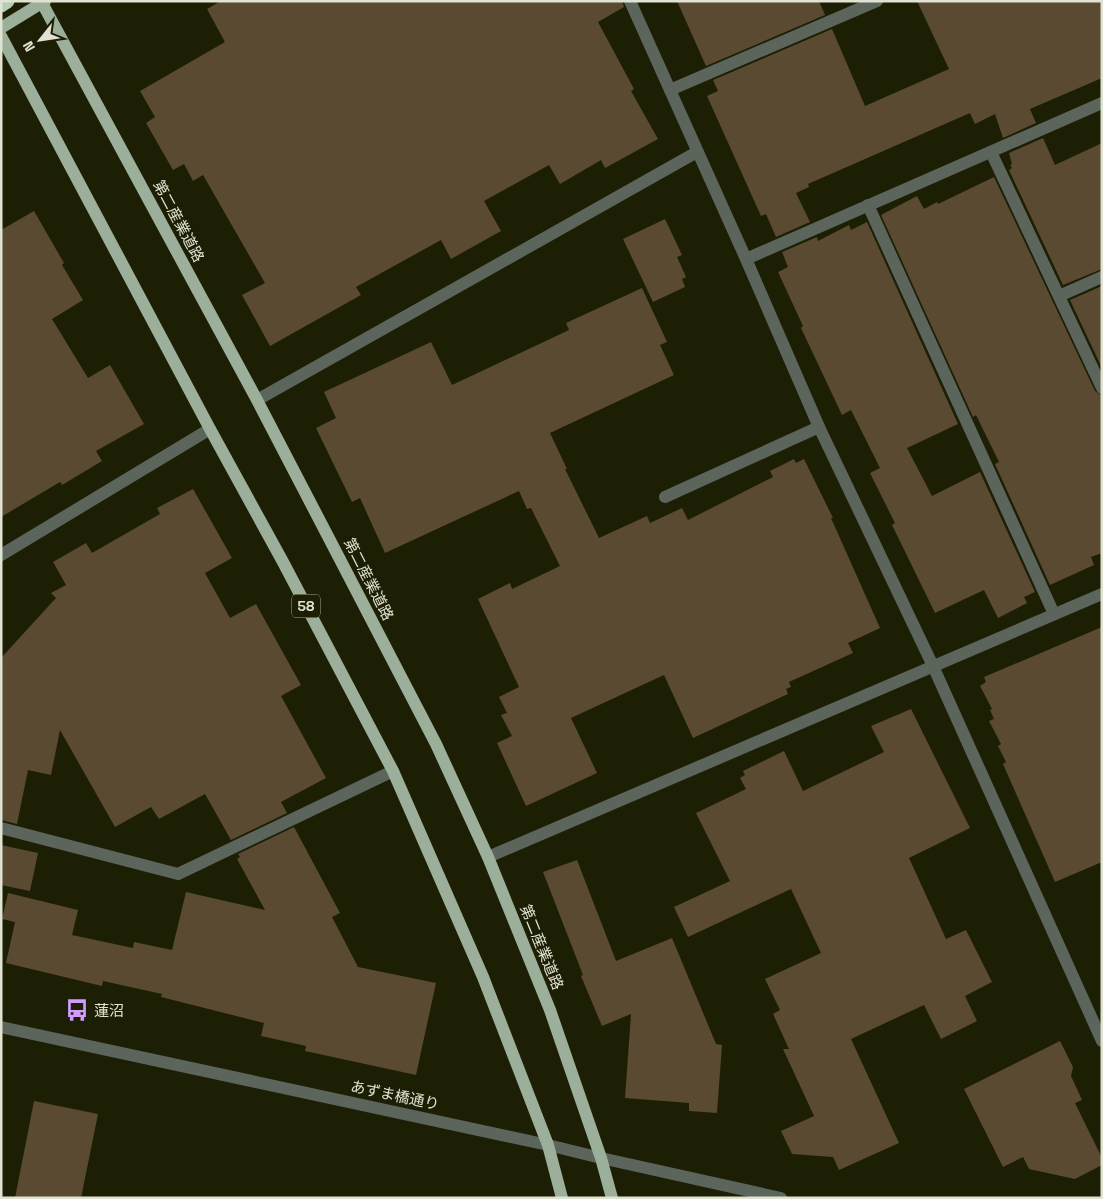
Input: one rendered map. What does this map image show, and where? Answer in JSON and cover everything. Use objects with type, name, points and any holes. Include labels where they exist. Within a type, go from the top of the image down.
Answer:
[{"type":"highway","points":[[1,5],[7,1]]},
{"type":"main road","points":[[1,28],[43,2]]},
{"type":"main road","name":"第二産業道路","points":[[43,2],[257,400],[436,744],[488,857],[550,1010],[601,1158],[612,1198]]},
{"type":"main road","name":"58","points":[[1,36],[393,771],[483,977],[548,1145],[562,1198]]},
{"type":"street","points":[[630,1],[819,427],[933,666],[1102,1041]]},
{"type":"street","points":[[670,90],[877,1]]},
{"type":"street","points":[[746,259],[1102,103]]},
{"type":"street","points":[[257,400],[697,152]]},
{"type":"street","points":[[991,152],[1102,388]]},
{"type":"street","points":[[868,205],[1054,614]]},
{"type":"street","points":[[1059,296],[1102,277]]},
{"type":"street","points":[[665,497],[819,427]]},
{"type":"street","points":[[1,555],[210,429]]},
{"type":"street","points":[[488,857],[1102,594]]},
{"type":"street","points":[[1,828],[178,874],[393,771]]},
{"type":"street","name":"あずま橋通り","points":[[1,1027],[548,1145],[781,1198]]},
{"type":"building","points":[[221,1],[622,1],[624,7],[598,22],[634,89],[631,91],[658,139],[605,168],[601,160],[560,184],[549,165],[484,201],[501,231],[451,259],[441,240],[356,287],[361,295],[270,346],[242,295],[265,283],[203,175],[193,181],[184,164],[173,170],[146,123],[155,117],[140,91],[225,42],[207,9]]},
{"type":"building","points":[[677,1],[819,1],[825,15],[706,66]]},
{"type":"building","points":[[917,1],[1102,1],[1102,78],[1030,109],[1036,123],[1003,138],[995,114],[975,124],[970,113],[808,184],[809,187],[796,193],[810,222],[776,237],[766,214],[761,216],[707,96],[718,91],[713,80],[832,29],[865,106],[949,69]]},
{"type":"building","points":[[1043,138],[1055,165],[1102,143],[1102,269],[1063,285],[1009,170],[1012,168],[1010,165],[1012,164],[1009,153]]},
{"type":"building","points":[[994,177],[1095,391],[1102,396],[1102,553],[1091,557],[1094,565],[1050,585],[995,464],[999,462],[976,415],[973,417],[881,215],[917,196],[924,209]]},
{"type":"building","points":[[34,211],[64,263],[62,265],[83,300],[52,319],[88,378],[110,365],[144,424],[96,451],[102,461],[62,485],[60,482],[1,517],[1,230]]},
{"type":"building","points":[[665,219],[682,255],[677,257],[686,277],[682,279],[685,287],[653,302],[623,239]]},
{"type":"building","points":[[867,222],[958,424],[907,448],[932,496],[980,472],[1035,592],[1024,597],[1027,603],[998,618],[984,590],[935,613],[892,525],[895,523],[870,473],[880,468],[851,410],[842,415],[801,328],[803,326],[778,272],[788,267],[782,252],[817,237],[818,241],[849,225],[851,230]]},
{"type":"building","points":[[1102,286],[1102,368],[1070,300]]},
{"type":"building","points":[[642,288],[667,342],[660,345],[674,375],[550,433],[567,469],[565,469],[599,538],[647,516],[650,523],[682,508],[688,520],[773,477],[770,471],[794,459],[796,463],[804,459],[833,518],[831,518],[880,628],[848,643],[853,653],[789,682],[791,687],[786,689],[788,694],[693,738],[664,675],[571,718],[597,773],[526,806],[497,743],[512,736],[501,715],[507,713],[499,697],[519,687],[478,599],[510,583],[512,589],[560,566],[531,508],[527,509],[519,491],[385,553],[360,498],[352,502],[316,428],[336,418],[324,392],[431,342],[452,385],[569,330],[566,323]]},
{"type":"building","points":[[193,489],[232,558],[205,573],[230,618],[256,604],[301,685],[281,696],[326,778],[281,802],[287,813],[231,840],[205,794],[159,819],[151,807],[115,827],[60,730],[51,775],[28,770],[17,824],[1,820],[1,658],[56,598],[51,593],[66,585],[53,562],[86,543],[92,553],[160,514],[157,508]]},
{"type":"building","points":[[1102,627],[1102,862],[1055,882],[1003,764],[1006,762],[998,746],[1001,744],[989,721],[994,719],[990,710],[992,709],[980,686],[986,682],[984,677]]},
{"type":"building","points":[[911,709],[970,828],[909,858],[946,939],[966,930],[992,982],[965,996],[977,1021],[941,1039],[924,1005],[851,1039],[899,1143],[839,1170],[833,1157],[792,1154],[781,1131],[814,1116],[783,1049],[789,1049],[773,1014],[780,1010],[765,979],[821,953],[791,889],[688,937],[674,907],[730,881],[696,813],[746,789],[740,778],[745,775],[743,771],[784,751],[803,791],[884,752],[871,726]]},
{"type":"building","points":[[294,827],[340,913],[332,917],[358,967],[436,983],[416,1075],[305,1051],[306,1046],[261,1036],[264,1023],[161,997],[162,994],[103,981],[102,986],[6,963],[15,922],[2,919],[8,893],[78,910],[72,935],[133,948],[134,942],[172,950],[186,892],[265,910],[237,859],[240,857],[238,854]]},
{"type":"building","points":[[1,845],[38,853],[30,891],[1,885]]},
{"type":"building","points":[[577,860],[616,961],[672,938],[716,1044],[722,1045],[717,1113],[689,1111],[689,1103],[625,1098],[631,1014],[602,1026],[581,976],[583,975],[543,872]]},
{"type":"building","points":[[1060,1041],[1073,1067],[1071,1076],[1082,1100],[1075,1103],[1102,1158],[1102,1165],[1075,1179],[1029,1169],[1023,1157],[1003,1167],[964,1089]]},
{"type":"building","points":[[34,1101],[98,1114],[81,1198],[15,1198]]},
{"type":"place","name":"蓮沼","points":[[77,1010]]}]
